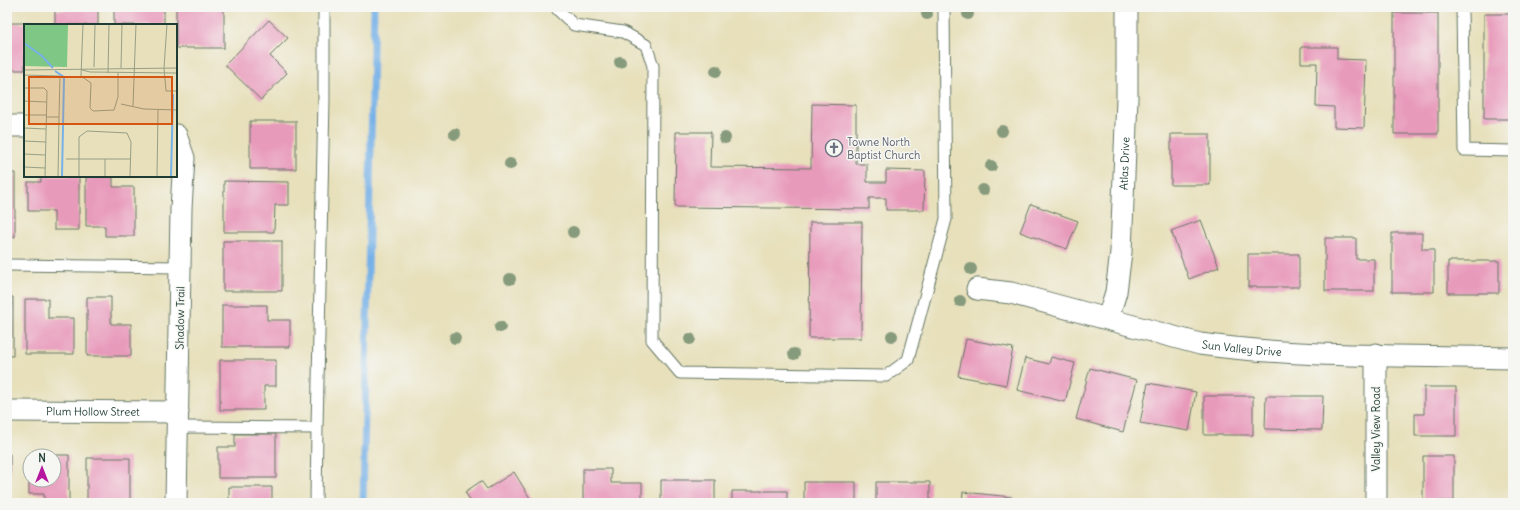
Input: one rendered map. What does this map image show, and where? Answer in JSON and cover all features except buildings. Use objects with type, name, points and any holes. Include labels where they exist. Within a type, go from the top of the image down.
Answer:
[{"type":"street","name":"Atlas Drive","points":[[1108,318],[1116,292],[1121,252],[1127,98],[1127,7]]},
{"type":"street","points":[[7,126],[24,126]]},
{"type":"street","name":"Shadow Trail","points":[[176,503],[180,267],[184,158],[177,138]]},
{"type":"street","name":"Sun Valley Drive","points":[[977,289],[1011,293],[1200,344],[1273,351],[1513,358]]},
{"type":"street","name":"Valley View Road","points":[[1376,354],[1376,503]]},
{"type":"street","name":"Plum Hollow Street","points":[[7,412],[178,420]]},
{"type":"lane","points":[[316,503],[324,99],[324,7]]},
{"type":"lane","points":[[556,7],[574,25],[623,32],[646,45],[653,66],[652,340],[680,372],[886,376],[908,360],[946,219],[944,7]]},
{"type":"lane","points":[[1462,7],[1464,150],[1513,151]]},
{"type":"lane","points":[[7,265],[180,267]]},
{"type":"lane","points":[[178,420],[317,428]]},
{"type":"waterway","points":[[363,503],[374,7]]},
{"type":"place","name":"Towne North Baptist Church","points":[[834,148]]}]
